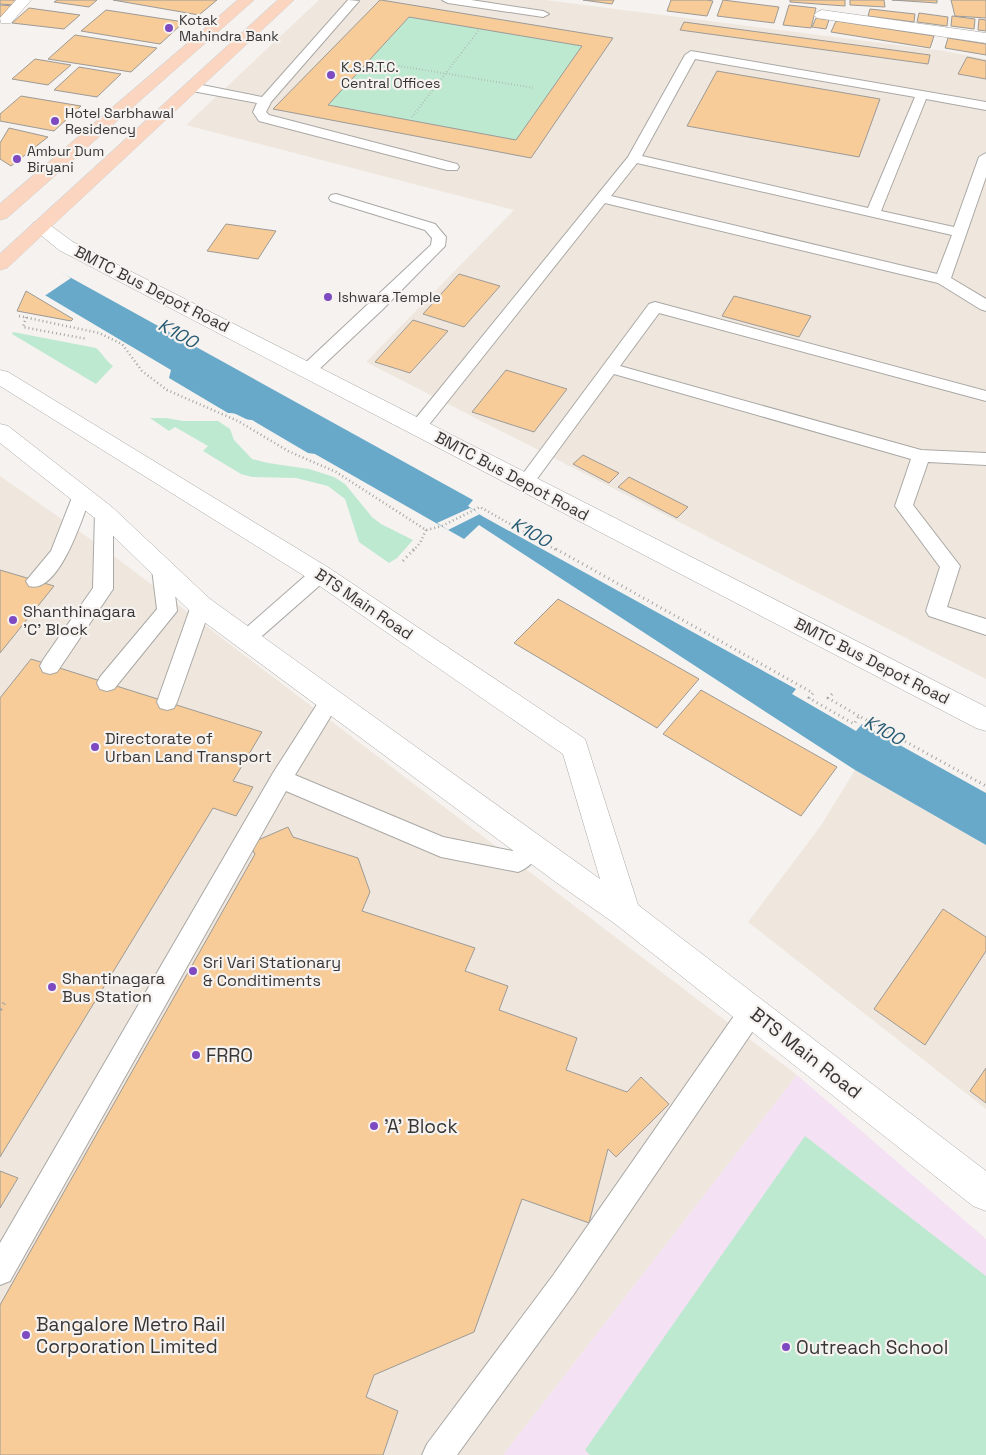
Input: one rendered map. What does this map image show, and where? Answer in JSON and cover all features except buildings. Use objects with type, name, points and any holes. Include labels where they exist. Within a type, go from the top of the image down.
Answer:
[{"type":"main road","points":[[3,208],[247,0]]},
{"type":"main road","points":[[0,264],[287,0]]},
{"type":"street","points":[[6,20],[24,0]]},
{"type":"street","points":[[822,15],[986,38]]},
{"type":"street","name":"BMTC Bus Depot Road","points":[[40,227],[66,246],[309,369],[525,483],[986,720]]},
{"type":"street","name":"BTS Main Road","points":[[0,377],[320,574],[575,747],[625,913]]},
{"type":"street","name":"BTS Main Road","points":[[0,431],[104,513],[201,606],[531,848],[625,913],[986,1193]]},
{"type":"lane","points":[[353,0],[265,101],[259,112],[264,118],[452,167]]},
{"type":"lane","points":[[448,0],[543,14]]},
{"type":"lane","points":[[418,427],[634,158],[691,55],[986,106]]},
{"type":"lane","points":[[192,87],[265,101]]},
{"type":"lane","points":[[873,213],[922,94]]},
{"type":"lane","points":[[944,280],[986,157]]},
{"type":"lane","points":[[634,158],[959,232]]},
{"type":"lane","points":[[309,369],[438,246],[439,237],[430,227],[336,198]]},
{"type":"lane","points":[[603,198],[944,280],[986,306]]},
{"type":"lane","points":[[525,483],[654,307],[986,396]]},
{"type":"lane","points":[[610,368],[921,456],[986,459]]},
{"type":"lane","points":[[921,456],[904,506],[950,566],[936,611],[986,627]]},
{"type":"lane","points":[[36,581],[59,554],[82,495]]},
{"type":"lane","points":[[50,666],[103,590],[104,513]]},
{"type":"lane","points":[[107,683],[167,611],[162,569]]},
{"type":"lane","points":[[246,639],[320,574]]},
{"type":"lane","points":[[167,702],[201,606]]},
{"type":"lane","points":[[0,1271],[281,779],[330,701]]},
{"type":"lane","points":[[281,779],[441,846],[518,862],[531,848]]},
{"type":"lane","points":[[438,1455],[564,1284],[752,1011]]},
{"type":"path","points":[[412,117],[496,7]]},
{"type":"path","points":[[375,62],[534,88]]},
{"type":"path","points":[[19,316],[100,334],[122,344],[142,371],[167,390],[238,421],[288,451],[336,472],[426,530],[442,526],[480,507],[813,693],[809,698],[854,724],[859,716]]},
{"type":"path","points":[[26,317],[23,327],[87,339]]},
{"type":"path","points":[[403,561],[420,543],[426,530]]},
{"type":"path","points":[[832,694],[828,698],[986,786]]},
{"type":"path","points":[[0,1010],[4,1003]]},
{"type":"shaded area","points":[[319,0],[545,0],[944,51],[986,59],[986,679],[366,362],[514,210],[186,125]]},
{"type":"shaded area","points":[[0,476],[106,550],[797,1075],[503,1455],[0,1455]]},
{"type":"shaded area","points":[[855,770],[986,845],[986,1109],[748,922],[820,827]]},
{"type":"shaded area","name":"Outreach School","points":[[797,1075],[986,1239],[986,1455],[503,1455]]},
{"type":"green space","points":[[409,17],[582,46],[516,140],[328,105]]},
{"type":"green space","points":[[13,332],[96,348],[113,366],[96,384],[12,334]]},
{"type":"green space","points":[[150,418],[183,421],[218,421],[230,429],[234,440],[252,459],[309,469],[334,477],[345,484],[372,517],[381,524],[413,540],[397,558],[389,563],[359,542],[345,499],[328,486],[296,478],[252,477],[241,474],[203,451],[208,446],[175,427],[169,431]]},
{"type":"green space","name":"Outreach School","points":[[805,1136],[986,1276],[986,1455],[590,1455],[585,1450]]},
{"type":"water","name":"K100","points":[[0,234],[55,269],[473,500],[468,506],[482,516],[796,689],[792,694],[856,731],[862,724],[986,793],[986,845],[855,770],[479,525],[464,539],[315,454],[308,453],[252,420],[228,413],[169,378],[171,370],[43,294]]},
{"type":"pier","points":[[0,233],[71,278],[43,297],[34,293],[0,270]]},
{"type":"pier","points":[[470,508],[480,514],[448,530],[437,523]]},
{"type":"place","name":"Kotak Mahindra Bank","points":[[169,28]]},
{"type":"place","name":"K.S.R.T.C. Central Offices","points":[[331,75]]},
{"type":"place","name":"Hotel Sarbhawal Residency","points":[[55,121]]},
{"type":"place","name":"Ambur Dum Biryani","points":[[17,159]]},
{"type":"place","name":"Ishwara Temple","points":[[328,297]]},
{"type":"place","name":"Shanthinagara 'C' Block","points":[[13,620]]},
{"type":"place","name":"Directorate of Urban Land Transport","points":[[95,747]]},
{"type":"place","name":"Sri Vari Stationary & Conditiments","points":[[193,971]]},
{"type":"place","name":"Shantinagara Bus Station","points":[[52,987]]},
{"type":"place","name":"FRRO","points":[[196,1055]]},
{"type":"place","name":"'A' Block","points":[[374,1126]]},
{"type":"place","name":"Bangalore Metro Rail Corporation Limited","points":[[26,1335]]},
{"type":"place","name":"Outreach School","points":[[786,1347]]}]
